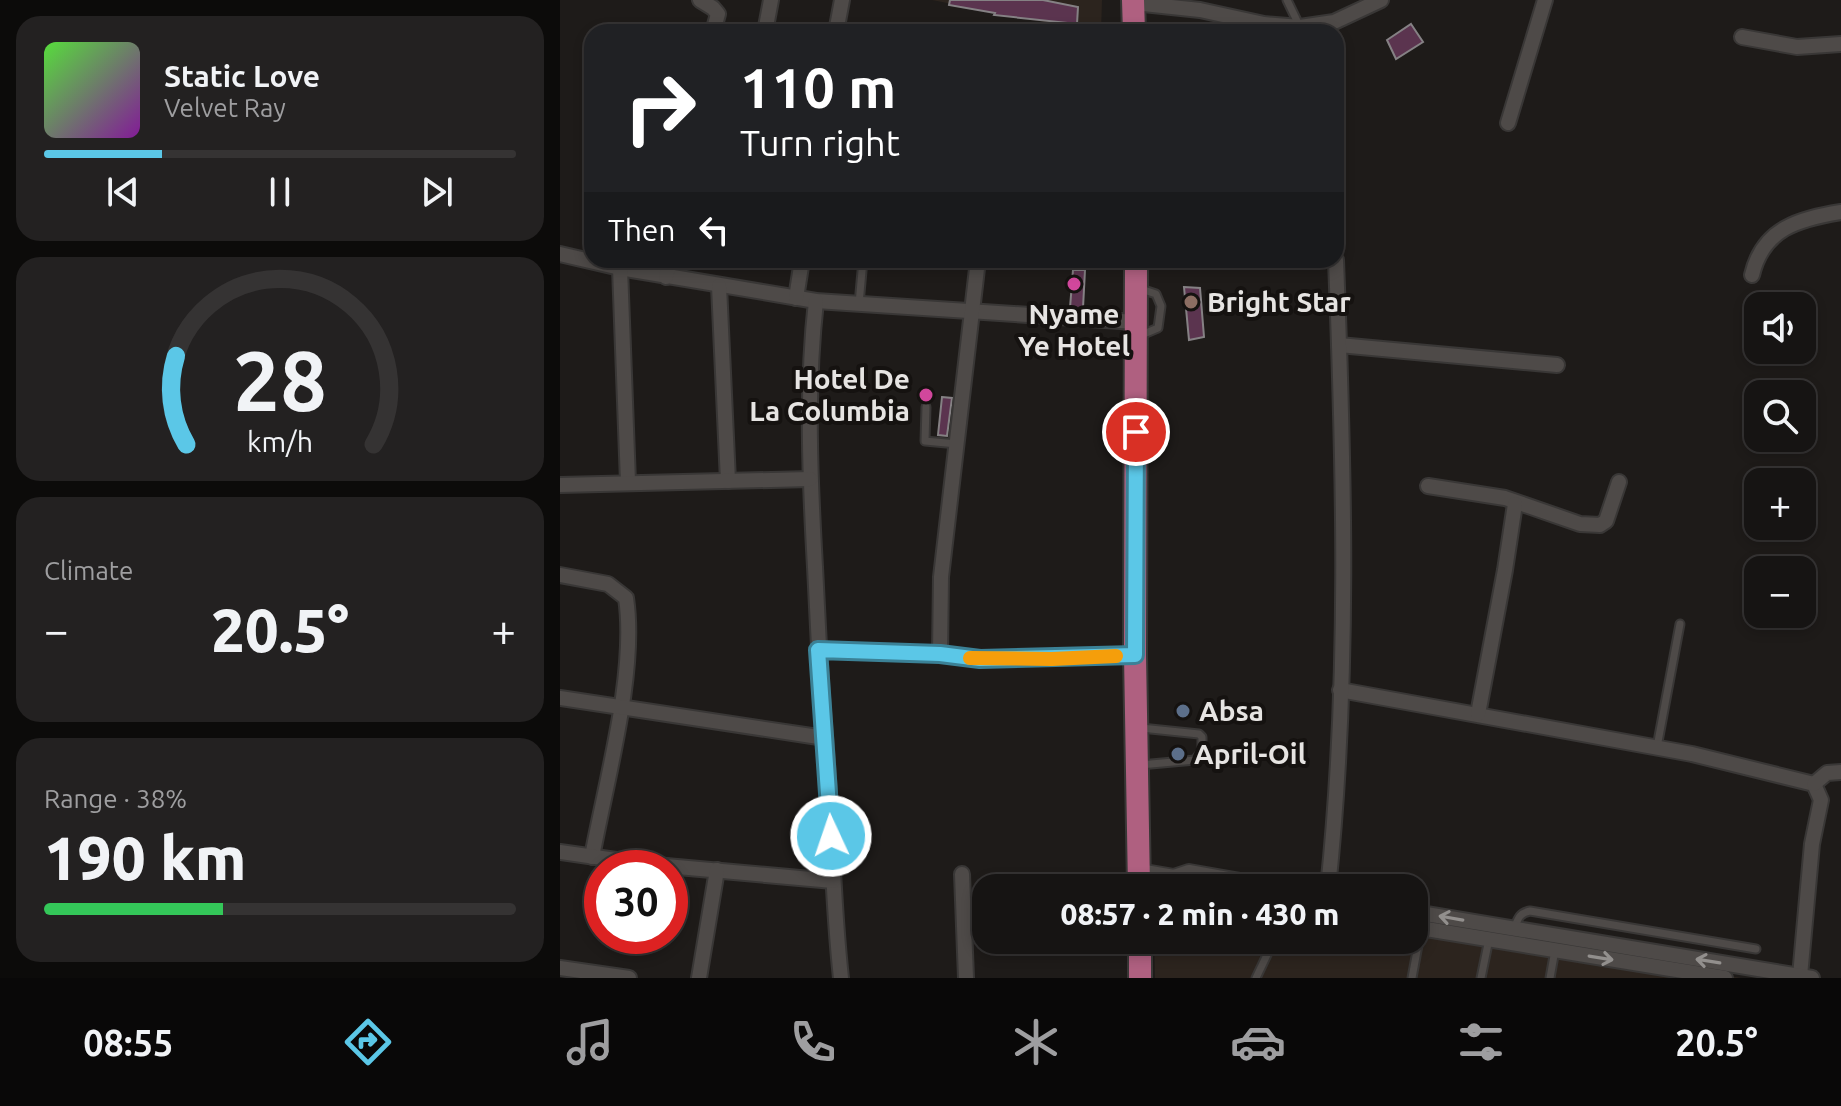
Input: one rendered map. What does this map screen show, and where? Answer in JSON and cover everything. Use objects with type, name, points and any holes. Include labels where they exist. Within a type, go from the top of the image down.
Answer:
[{"type":"main road","points":[[1134,2],[1134,24]]},
{"type":"main road","points":[[1136,271],[1135,765],[1139,874]]},
{"type":"main road","points":[[1140,954],[1140,978]]},
{"type":"street","points":[[700,0],[718,14],[715,24]]},
{"type":"street","points":[[766,24],[771,0]]},
{"type":"street","points":[[838,24],[842,0]]},
{"type":"street","points":[[1320,24],[1334,22],[1381,0]]},
{"type":"street","points":[[1508,123],[1545,0]]},
{"type":"street","points":[[1134,2],[1200,10],[1264,24]]},
{"type":"street","points":[[1742,37],[1797,47],[1841,44]]},
{"type":"street","points":[[1752,275],[1756,259],[1768,241],[1788,226],[1841,212]]},
{"type":"street","points":[[560,254],[584,260]]},
{"type":"street","points":[[628,482],[620,268],[816,301],[971,310],[1136,329]]},
{"type":"street","points":[[666,277],[668,268]]},
{"type":"street","points":[[796,298],[801,268]]},
{"type":"street","points":[[940,654],[941,577],[977,268]]},
{"type":"street","points":[[1329,874],[1337,801],[1344,544],[1336,268]]},
{"type":"street","points":[[719,286],[728,481]]},
{"type":"street","points":[[816,301],[810,365],[810,479],[818,650],[841,978]]},
{"type":"street","points":[[1339,345],[1557,365]]},
{"type":"street","points":[[560,485],[810,479]]},
{"type":"street","points":[[1428,486],[1505,498],[1580,524],[1600,525],[1606,521],[1619,482]]},
{"type":"street","points":[[1478,714],[1515,504]]},
{"type":"street","points":[[560,575],[608,584],[626,598],[630,624],[621,705],[593,850]]},
{"type":"street","points":[[818,650],[940,654],[980,659],[1135,655]]},
{"type":"street","points":[[1340,690],[1657,747],[1800,778],[1814,784],[1821,800],[1812,844],[1806,977],[1428,914]]},
{"type":"street","points":[[560,698],[825,738]]},
{"type":"street","points":[[1814,784],[1827,773],[1841,772]]},
{"type":"street","points":[[560,852],[584,856]]},
{"type":"street","points":[[688,867],[833,881]]},
{"type":"street","points":[[699,978],[717,870]]},
{"type":"street","points":[[962,874],[966,978]]},
{"type":"street","points":[[1428,930],[1555,950],[1655,972],[1725,978]]},
{"type":"street","points":[[563,971],[629,978]]},
{"type":"lane","points":[[1287,0],[1299,24]]},
{"type":"lane","points":[[859,304],[862,268]]},
{"type":"lane","points":[[926,407],[925,441],[958,444]]},
{"type":"lane","points":[[1657,747],[1680,624]]},
{"type":"lane","points":[[1135,727],[1193,732],[1202,737],[1202,751],[1195,760],[1135,765]]},
{"type":"lane","points":[[1514,929],[1523,912],[1530,911],[1756,949]]},
{"type":"lane","points":[[1481,978],[1489,939]]},
{"type":"lane","points":[[1550,978],[1555,950]]},
{"type":"lane","points":[[1256,978],[1267,954]]},
{"type":"lane","points":[[1412,978],[1415,954]]},
{"type":"shaded area","points":[[932,0],[1102,0],[1101,24],[1054,24]]},
{"type":"shaded area","points":[[1428,922],[1741,978],[1155,978],[1154,954],[1428,954]]},
{"type":"building","points":[[950,0],[1043,0],[1078,7],[1077,24],[994,15],[949,5]]},
{"type":"building","points":[[1411,24],[1423,42],[1396,59],[1387,40]]},
{"type":"building","points":[[1073,270],[1085,270],[1083,308],[1070,308]]},
{"type":"building","points":[[1184,287],[1200,288],[1204,337],[1189,340]]},
{"type":"building","points":[[942,397],[952,398],[947,436],[938,435]]},
{"type":"slow traffic","points":[[970,658],[1116,656]]},
{"type":"place","name":"Nyame Ye Hotel","points":[[1074,284]]},
{"type":"place","name":"Bright Star","points":[[1191,302]]},
{"type":"place","name":"Hotel De La Columbia","points":[[926,395]]},
{"type":"place","name":"Absa","points":[[1183,711]]},
{"type":"place","name":"April-Oil","points":[[1178,754]]},
{"type":"route","points":[[831,836],[818,650],[940,654],[980,659],[1135,655],[1136,432]]}]
